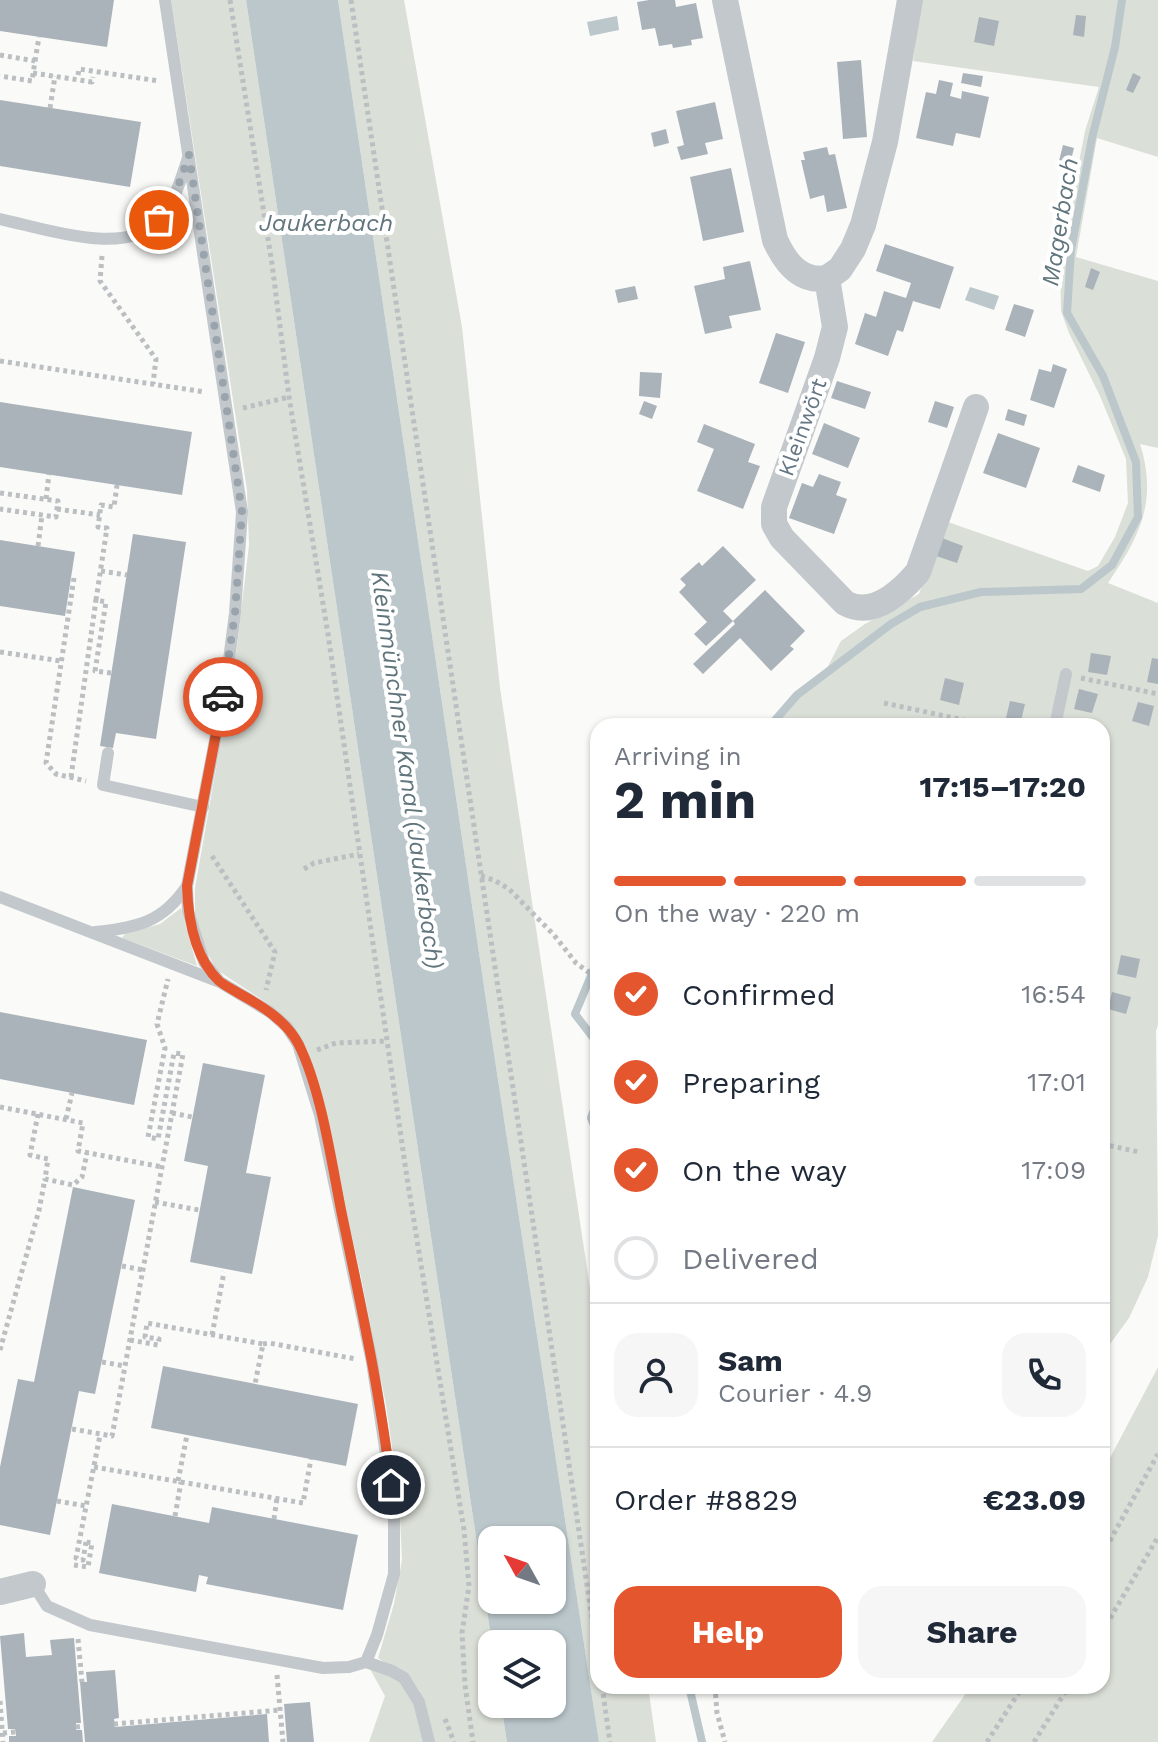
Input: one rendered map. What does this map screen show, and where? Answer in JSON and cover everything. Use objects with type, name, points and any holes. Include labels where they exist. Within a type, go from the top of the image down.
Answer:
[{"type":"street","points":[[725,0],[775,240],[793,269],[816,280],[827,278],[840,269],[863,225],[885,142],[910,0]]},
{"type":"street","name":"Kleinwört","points":[[827,278],[835,327],[774,507],[774,524],[782,538],[845,603],[854,608],[872,607],[891,598],[918,572],[976,407]]},
{"type":"street","points":[[0,1592],[33,1584]]},
{"type":"lane","points":[[165,0],[239,481],[242,537],[226,683],[187,886],[188,911],[194,936],[204,962],[220,982]]},
{"type":"lane","points":[[0,219],[104,240],[144,231],[159,220],[175,195],[189,155]]},
{"type":"lane","points":[[1057,718],[1066,674]]},
{"type":"lane","points":[[108,753],[103,785],[203,807]]},
{"type":"lane","points":[[90,932],[138,925],[160,916],[175,903],[187,886]]},
{"type":"lane","points":[[0,897],[220,982],[287,1027],[302,1056],[320,1115],[386,1441],[396,1548],[394,1574],[386,1608],[366,1662]]},
{"type":"lane","points":[[33,1584],[47,1606],[80,1622],[120,1632],[323,1668],[349,1667],[366,1662],[392,1671],[413,1688],[429,1742]]},
{"type":"path","points":[[230,0],[466,1543],[469,1586],[464,1602],[462,1633],[473,1742]]},
{"type":"path","points":[[351,0],[590,1605]]},
{"type":"path","points":[[0,76],[32,81],[39,37]]},
{"type":"path","points":[[0,55],[35,61]]},
{"type":"path","points":[[33,73],[92,82],[93,77],[78,75],[79,69],[178,83]]},
{"type":"path","points":[[50,108],[55,76]]},
{"type":"path","points":[[104,240],[100,281],[156,359],[153,384]]},
{"type":"path","points":[[0,361],[226,395]]},
{"type":"path","points":[[229,411],[289,397]]},
{"type":"path","points":[[46,499],[49,474]]},
{"type":"path","points":[[71,777],[107,528],[98,527],[101,505],[114,507],[117,485]]},
{"type":"path","points":[[0,493],[58,501],[56,517],[0,509]]},
{"type":"path","points":[[57,509],[100,515]]},
{"type":"path","points":[[38,546],[42,515]]},
{"type":"path","points":[[101,571],[127,575]]},
{"type":"path","points":[[74,578],[46,763],[56,774],[103,785]]},
{"type":"path","points":[[96,600],[106,602],[95,671],[111,673]]},
{"type":"path","points":[[0,652],[61,661]]},
{"type":"path","points":[[1066,674],[1158,694]]},
{"type":"path","points":[[884,703],[954,718]]},
{"type":"path","points":[[198,836],[275,952],[261,1007]]},
{"type":"path","points":[[304,869],[314,863],[359,854]]},
{"type":"path","points":[[481,876],[509,889],[554,935],[576,963],[590,973]]},
{"type":"path","points":[[72,1429],[112,1436],[183,1054],[174,1053],[158,1139],[148,1137],[165,1048],[157,1024],[171,962]]},
{"type":"path","points":[[302,1056],[336,1043],[387,1041]]},
{"type":"path","points":[[66,1119],[72,1093]]},
{"type":"path","points":[[0,1107],[83,1123],[78,1151],[162,1167]]},
{"type":"path","points":[[172,1113],[192,1117]]},
{"type":"path","points":[[0,1350],[45,1179],[48,1159],[30,1155],[38,1114]]},
{"type":"path","points":[[1110,1146],[1139,1152]]},
{"type":"path","points":[[45,1179],[73,1185],[82,1177],[87,1153]]},
{"type":"path","points":[[155,1202],[199,1210]]},
{"type":"path","points":[[122,1266],[143,1270]]},
{"type":"path","points":[[212,1335],[224,1272]]},
{"type":"path","points":[[130,1340],[158,1345],[159,1339],[145,1337],[147,1323],[372,1362]]},
{"type":"path","points":[[255,1384],[263,1344]]},
{"type":"path","points":[[102,1362],[125,1366]]},
{"type":"path","points":[[74,1565],[88,1567],[92,1543],[86,1542],[83,1560],[76,1558],[100,1434]]},
{"type":"path","points":[[175,1516],[187,1435]]},
{"type":"path","points":[[1110,1541],[1158,1454]]},
{"type":"path","points":[[94,1467],[303,1503],[311,1459]]},
{"type":"path","points":[[274,1519],[277,1498]]},
{"type":"path","points":[[57,1501],[86,1506]]},
{"type":"path","points":[[1110,1618],[1158,1537]]},
{"type":"path","points":[[80,1622],[77,1632],[82,1682]]},
{"type":"path","points":[[276,1659],[283,1742]]},
{"type":"path","points":[[603,1694],[610,1742]]},
{"type":"path","points":[[716,1694],[725,1742]]},
{"type":"path","points":[[987,1742],[1018,1694]]},
{"type":"path","points":[[1034,1742],[1064,1694]]},
{"type":"path","points":[[0,1701],[3,1742]]},
{"type":"path","points":[[114,1724],[280,1710]]},
{"type":"path","points":[[76,1727],[84,1726]]},
{"type":"path","points":[[3,1733],[15,1732]]},
{"type":"shaded area","points":[[171,0],[246,0],[478,1550],[478,1614],[488,1614],[490,1630],[478,1630],[478,1718],[503,1718],[507,1742],[434,1742],[419,1690],[412,1680],[378,1658],[394,1604],[402,1560],[399,1495],[386,1405],[361,1277],[320,1096],[307,1050],[294,1029],[276,1009],[217,970],[204,948],[195,920],[195,888],[236,655],[249,545],[247,490]]},
{"type":"shaded area","points":[[338,0],[404,0],[462,327],[500,688],[590,1289],[590,1683]]},
{"type":"shaded area","points":[[921,0],[1158,0],[1158,157],[1097,138],[1076,257],[1158,281],[1158,448],[1140,444],[1147,483],[1143,517],[1129,549],[1108,583],[1158,603],[1158,1236],[1148,1277],[1129,1318],[1110,1344],[1110,718],[779,718],[797,696],[821,680],[841,641],[919,594],[945,521],[1088,571],[1098,566],[1115,537],[1128,503],[1126,459],[1061,311],[1060,260],[1085,131],[1099,87],[913,61]]},
{"type":"shaded area","points":[[181,908],[197,966],[122,938],[125,934],[160,924]]},
{"type":"shaded area","points":[[1158,1367],[1158,1742],[932,1742],[965,1694],[1110,1694],[1110,1458]]},
{"type":"shaded area","points":[[370,1669],[398,1679],[412,1697],[424,1742],[369,1742],[385,1696]]},
{"type":"shaded area","points":[[592,1694],[649,1694],[656,1742],[599,1742]]},
{"type":"water","name":"Jaukerbach","points":[[246,0],[338,0],[599,1742],[507,1742],[503,1718],[566,1718],[566,1630],[490,1630],[488,1614],[566,1614],[566,1526],[478,1526],[478,1550]]},
{"type":"water","points":[[617,16],[619,30],[590,36],[587,22]]},
{"type":"water","points":[[970,287],[999,296],[994,310],[965,300]]},
{"type":"building","points":[[0,0],[114,0],[107,47],[0,31]]},
{"type":"building","points":[[675,0],[676,7],[696,3],[703,38],[691,40],[692,45],[673,48],[672,44],[659,46],[655,28],[642,30],[637,2]]},
{"type":"building","points":[[1076,15],[1086,16],[1084,37],[1073,35]]},
{"type":"building","points":[[979,17],[999,21],[994,46],[974,42]]},
{"type":"building","points":[[861,60],[867,137],[843,139],[837,62]]},
{"type":"building","points":[[963,73],[983,76],[981,87],[961,83]]},
{"type":"building","points":[[1133,73],[1141,77],[1133,93],[1126,90]]},
{"type":"building","points":[[939,80],[953,83],[950,96],[961,99],[962,91],[989,97],[980,138],[956,133],[953,146],[916,138],[926,92],[936,94]]},
{"type":"building","points":[[0,100],[141,122],[130,187],[0,166]]},
{"type":"building","points":[[715,102],[723,139],[705,143],[708,154],[681,160],[677,147],[684,145],[676,111]]},
{"type":"building","points":[[666,129],[669,143],[654,147],[651,133]]},
{"type":"building","points":[[1063,145],[1074,148],[1070,164],[1059,161]]},
{"type":"building","points":[[827,147],[829,155],[835,154],[847,208],[827,212],[824,195],[810,199],[801,160],[805,160],[803,152]]},
{"type":"building","points":[[731,168],[744,232],[703,241],[690,177]]},
{"type":"building","points":[[885,244],[954,267],[940,309],[913,301],[903,332],[897,330],[888,356],[855,344],[865,313],[876,317],[884,291],[906,298],[911,283],[876,271]]},
{"type":"building","points":[[750,261],[761,310],[729,316],[732,328],[705,334],[694,286],[725,279],[723,267]]},
{"type":"building","points":[[1091,268],[1100,272],[1093,290],[1085,287]]},
{"type":"building","points":[[635,286],[638,299],[618,303],[615,290]]},
{"type":"building","points":[[1014,304],[1034,310],[1025,337],[1005,330]]},
{"type":"building","points":[[776,333],[805,342],[788,393],[759,383]]},
{"type":"building","points":[[1053,364],[1067,369],[1054,408],[1030,400],[1039,369],[1051,372]]},
{"type":"building","points":[[640,372],[662,373],[660,398],[639,396]]},
{"type":"building","points":[[837,381],[871,392],[865,409],[831,398]]},
{"type":"building","points":[[644,401],[657,406],[652,419],[639,414]]},
{"type":"building","points":[[935,401],[954,407],[947,428],[928,422]]},
{"type":"building","points":[[0,402],[192,432],[182,495],[0,467]]},
{"type":"building","points":[[1008,409],[1027,415],[1024,426],[1005,420]]},
{"type":"building","points":[[824,423],[860,438],[848,468],[812,454]]},
{"type":"building","points":[[704,424],[755,444],[748,462],[760,466],[743,509],[697,491],[714,449],[697,442]]},
{"type":"building","points":[[998,433],[1040,448],[1026,488],[983,473]]},
{"type":"building","points":[[1078,465],[1105,475],[1100,492],[1072,482]]},
{"type":"building","points":[[819,474],[841,482],[836,495],[847,499],[834,534],[789,518],[802,483],[813,487]]},
{"type":"building","points":[[133,534],[186,542],[156,739],[116,733],[113,748],[100,746]]},
{"type":"building","points":[[942,538],[963,546],[957,563],[936,556]]},
{"type":"building","points":[[0,540],[75,552],[65,616],[0,606]]},
{"type":"building","points":[[723,546],[756,580],[723,611],[733,621],[706,646],[694,634],[707,622],[679,592],[686,585],[680,579],[699,562],[702,566]]},
{"type":"building","points":[[765,590],[805,631],[790,646],[794,649],[771,671],[740,638],[703,674],[693,664],[735,624],[733,621]]},
{"type":"building","points":[[1091,653],[1111,656],[1107,675],[1088,672]]},
{"type":"building","points":[[1152,658],[1158,659],[1158,684],[1147,682]]},
{"type":"building","points":[[945,678],[964,683],[959,705],[940,700]]},
{"type":"building","points":[[1079,689],[1098,694],[1092,713],[1074,709]]},
{"type":"building","points":[[1010,701],[1025,704],[1022,718],[1006,718]]},
{"type":"building","points":[[1138,702],[1154,706],[1149,726],[1132,721]]},
{"type":"building","points":[[1121,955],[1140,959],[1136,978],[1117,974]]},
{"type":"building","points":[[1112,992],[1131,997],[1126,1014],[1110,1010]]},
{"type":"building","points":[[0,1012],[147,1040],[134,1105],[0,1079]]},
{"type":"building","points":[[203,1063],[265,1075],[246,1173],[271,1177],[252,1274],[190,1262],[208,1166],[184,1161]]},
{"type":"building","points":[[73,1187],[135,1200],[95,1394],[79,1391],[50,1535],[0,1525],[0,1467],[18,1379],[34,1382]]},
{"type":"building","points":[[163,1366],[358,1404],[346,1466],[151,1428]]},
{"type":"building","points":[[112,1504],[209,1523],[212,1507],[358,1535],[343,1610],[206,1584],[208,1577],[199,1575],[196,1592],[99,1573]]},
{"type":"building","points":[[24,1633],[26,1657],[52,1655],[50,1640],[74,1638],[81,1723],[76,1723],[76,1730],[82,1730],[83,1742],[9,1742],[9,1736],[16,1736],[15,1729],[8,1729],[0,1636]]},
{"type":"building","points":[[115,1670],[119,1718],[114,1719],[115,1727],[267,1714],[269,1742],[85,1742],[80,1682],[87,1682],[86,1672]]},
{"type":"building","points":[[310,1702],[314,1742],[287,1742],[284,1704]]},
{"type":"waterway","name":"Magerbach","points":[[777,718],[797,695],[891,624],[920,607],[981,592],[1081,589],[1112,565],[1138,517],[1136,462],[1103,376],[1067,313],[1071,250],[1092,138],[1115,47],[1122,0]]},
{"type":"waterway","name":"Magerbach","points":[[590,978],[575,1014],[590,1034]]},
{"type":"waterway","name":"Magerbach","points":[[691,1694],[702,1742]]},
{"type":"way so far","points":[[159,220],[175,195],[189,155],[242,512],[235,613],[223,697]]},
{"type":"route","points":[[223,697],[187,886],[188,911],[204,962],[220,982],[270,1012],[287,1027],[298,1044],[320,1115],[337,1191],[372,1362],[391,1485]]},
{"type":"water label","name":"Kleinmünchner Kanal (Jaukerbach)","points":[[407,770]]}]
